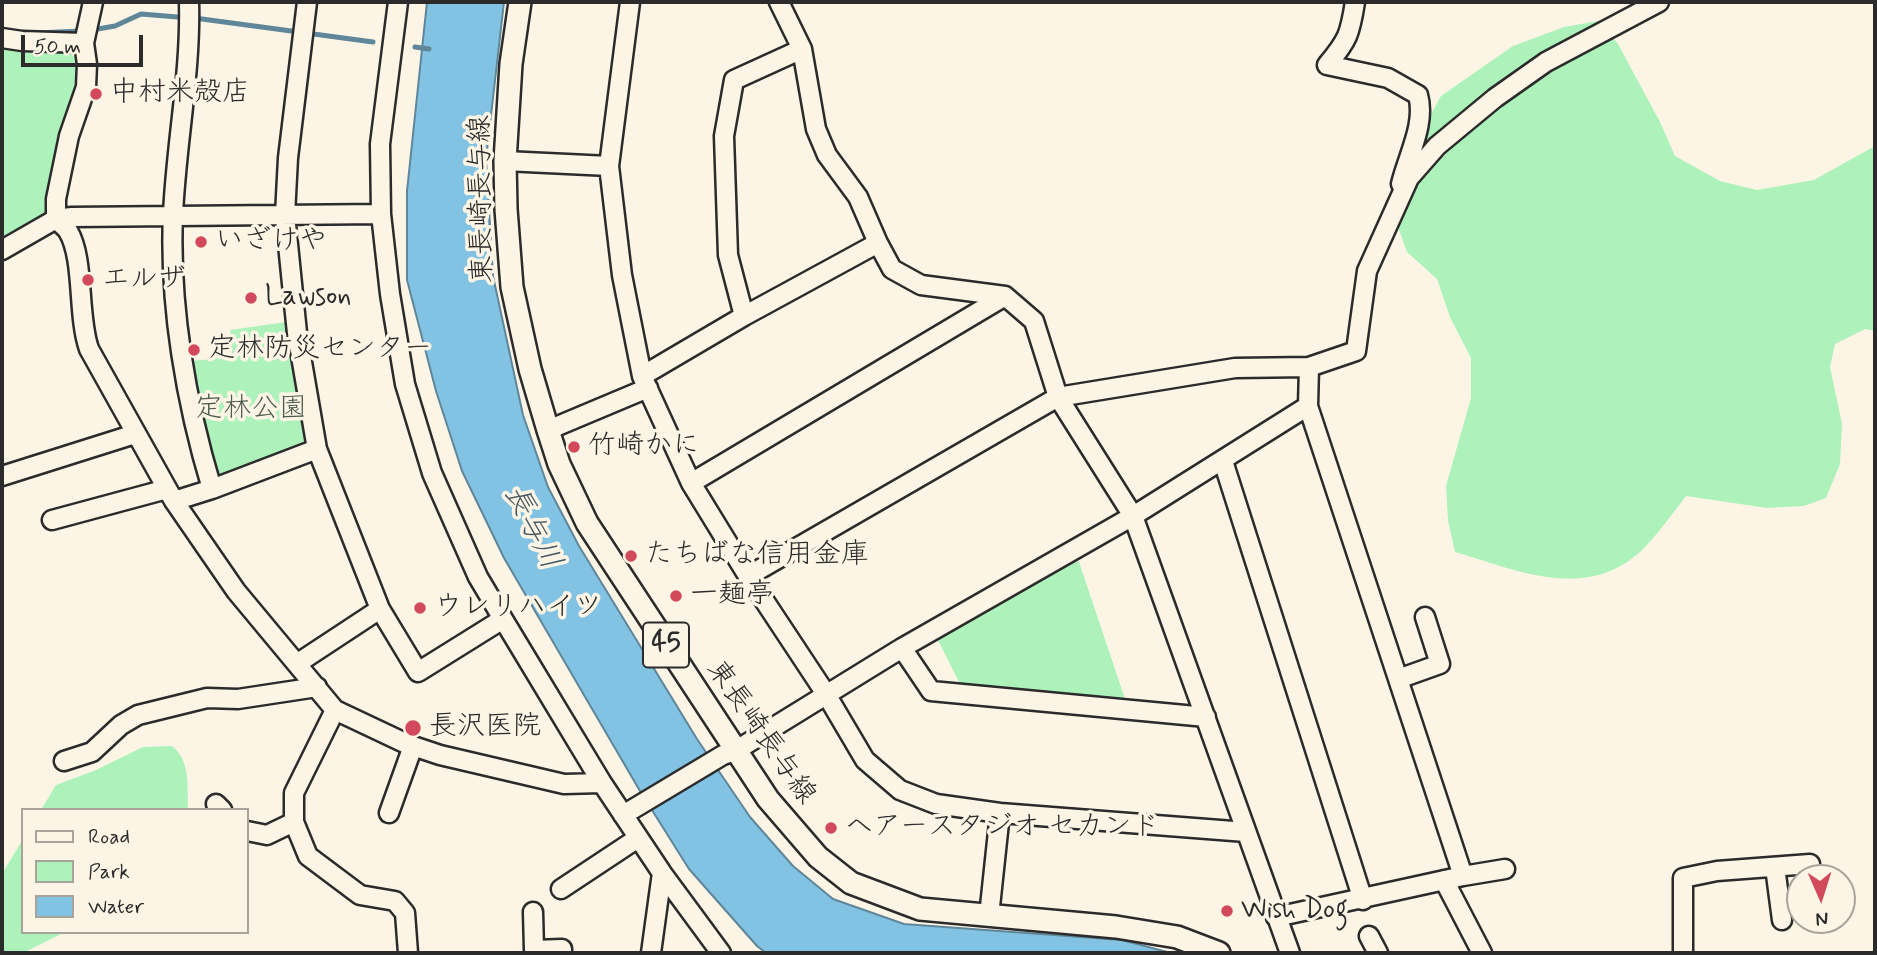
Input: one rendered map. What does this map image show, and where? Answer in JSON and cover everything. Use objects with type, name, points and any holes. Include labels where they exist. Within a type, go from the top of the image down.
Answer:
[{"type":"main road","name":"東長崎長与線","points":[[520,2],[511,64],[505,161],[506,209],[512,287],[530,369],[559,464],[587,523],[729,753],[818,857],[851,883],[920,908],[1116,927],[1177,937],[1219,953]]},
{"type":"street","points":[[93,2],[87,34],[86,87],[66,148],[56,199],[56,219],[68,232],[76,258],[82,331],[89,349],[170,495],[236,591],[335,710],[412,746],[564,784],[602,783]]},
{"type":"street","points":[[307,2],[288,158],[285,215],[297,334],[317,449],[380,609],[418,672],[503,619]]},
{"type":"street","points":[[398,2],[380,144],[382,214],[390,294],[405,384],[432,473],[478,577],[503,619],[602,783],[630,812],[638,838],[721,953]]},
{"type":"street","points":[[630,2],[609,166],[622,275],[645,382],[691,483],[865,760],[900,790],[936,804],[1000,813],[1246,832]]},
{"type":"street","points":[[779,2],[802,49],[816,129],[827,155],[859,197],[892,269],[921,285],[1005,296],[1034,321],[1058,397],[1133,516],[1290,953]]},
{"type":"street","points":[[1355,2],[1346,43],[1327,65],[1388,78],[1418,94],[1422,108],[1394,211]]},
{"type":"street","points":[[748,576],[1058,397],[1235,368],[1309,367],[1356,351],[1367,271],[1409,178],[1437,146],[1495,98],[1546,62],[1659,2]]},
{"type":"street","points":[[189,12],[173,216],[176,300],[186,387],[212,489]]},
{"type":"street","points":[[2,38],[22,41],[87,34]]},
{"type":"street","points":[[744,316],[728,255],[724,136],[734,80],[802,49]]},
{"type":"street","points":[[505,161],[609,166]]},
{"type":"street","points":[[2,250],[56,219],[382,214]]},
{"type":"street","points":[[548,430],[645,382],[744,316],[878,243]]},
{"type":"street","points":[[691,483],[1005,296]]},
{"type":"street","points":[[1309,367],[1308,406],[1463,876]]},
{"type":"street","points":[[630,812],[902,648],[1133,516],[1308,406]]},
{"type":"street","points":[[2,476],[135,434]]},
{"type":"street","points":[[52,520],[212,489],[317,449]]},
{"type":"street","points":[[1223,461],[1363,900]]},
{"type":"street","points":[[298,663],[380,609]]},
{"type":"street","points":[[1398,679],[1440,664],[1425,617]]},
{"type":"street","points":[[902,648],[931,691],[1206,717]]},
{"type":"street","points":[[64,761],[92,752],[121,725],[138,715],[207,698],[238,699],[317,687]]},
{"type":"street","points":[[335,710],[294,793],[294,822],[308,856],[360,895],[395,901],[405,913],[408,953]]},
{"type":"street","points":[[389,813],[412,746]]},
{"type":"street","points":[[989,916],[1000,813]]},
{"type":"street","points":[[248,831],[267,835],[294,822]]},
{"type":"street","points":[[561,889],[638,838]]},
{"type":"street","points":[[1683,953],[1683,877],[1717,871],[1786,866]]},
{"type":"street","points":[[1776,867],[1782,920]]},
{"type":"street","points":[[1276,917],[1504,869]]},
{"type":"street","points":[[652,953],[662,873]]},
{"type":"street","points":[[1444,880],[1482,953]]},
{"type":"street","points":[[533,912],[534,950],[562,949],[562,953]]},
{"type":"street","points":[[1369,936],[1378,953]]},
{"type":"green space","points":[[1598,21],[1618,44],[1675,156],[1720,181],[1757,190],[1814,180],[1875,146],[1875,331],[1865,329],[1835,344],[1830,367],[1842,424],[1840,464],[1826,498],[1804,506],[1767,508],[1686,496],[1646,546],[1624,564],[1602,574],[1554,578],[1529,574],[1455,552],[1448,520],[1446,486],[1471,398],[1471,358],[1450,317],[1437,279],[1407,252],[1394,216],[1403,164],[1441,96],[1513,46],[1564,27]]},
{"type":"green space","points":[[2,48],[28,53],[77,50],[79,81],[48,212],[2,240]]},
{"type":"green space","name":"定林公園","points":[[286,322],[308,444],[224,476],[219,474],[204,434],[191,361],[232,357],[230,330]]},
{"type":"green space","points":[[1074,559],[1079,562],[1125,699],[1123,703],[961,686],[937,638]]},
{"type":"green space","points":[[172,746],[178,752],[185,767],[188,808],[42,808],[56,785],[96,770],[143,747]]},
{"type":"green space","points":[[21,842],[21,934],[61,934],[23,953],[2,953],[2,874]]},
{"type":"water","name":"長与川","points":[[427,2],[504,2],[486,159],[493,276],[523,415],[548,487],[579,546],[697,739],[750,817],[793,866],[833,899],[904,924],[1122,940],[1171,953],[766,953],[689,869],[640,791],[504,558],[462,471],[436,391],[407,280],[407,191]]},
{"type":"waterway","points":[[92,30],[115,26],[141,14],[202,19],[373,42]]},
{"type":"waterway","points":[[36,33],[82,31]]},
{"type":"waterway","points":[[415,47],[429,49]]},
{"type":"place","name":"中村米殻店","points":[[96,94]]},
{"type":"place","name":"いざけや","points":[[201,242]]},
{"type":"place","name":"エルザ","points":[[88,280]]},
{"type":"place","name":"Lawson","points":[[251,298]]},
{"type":"place","name":"定林防災センター","points":[[194,350]]},
{"type":"place","name":"竹崎かに","points":[[574,447]]},
{"type":"place","name":"たちばな信用金庫","points":[[631,556]]},
{"type":"place","name":"一麺亭","points":[[676,596]]},
{"type":"place","name":"ウレリハイツ","points":[[420,608]]},
{"type":"place","name":"長沢医院","points":[[413,728]]},
{"type":"place","name":"ヘアースタジオ セカンド","points":[[831,828]]},
{"type":"place","name":"Wish Dog","points":[[1227,911]]}]
